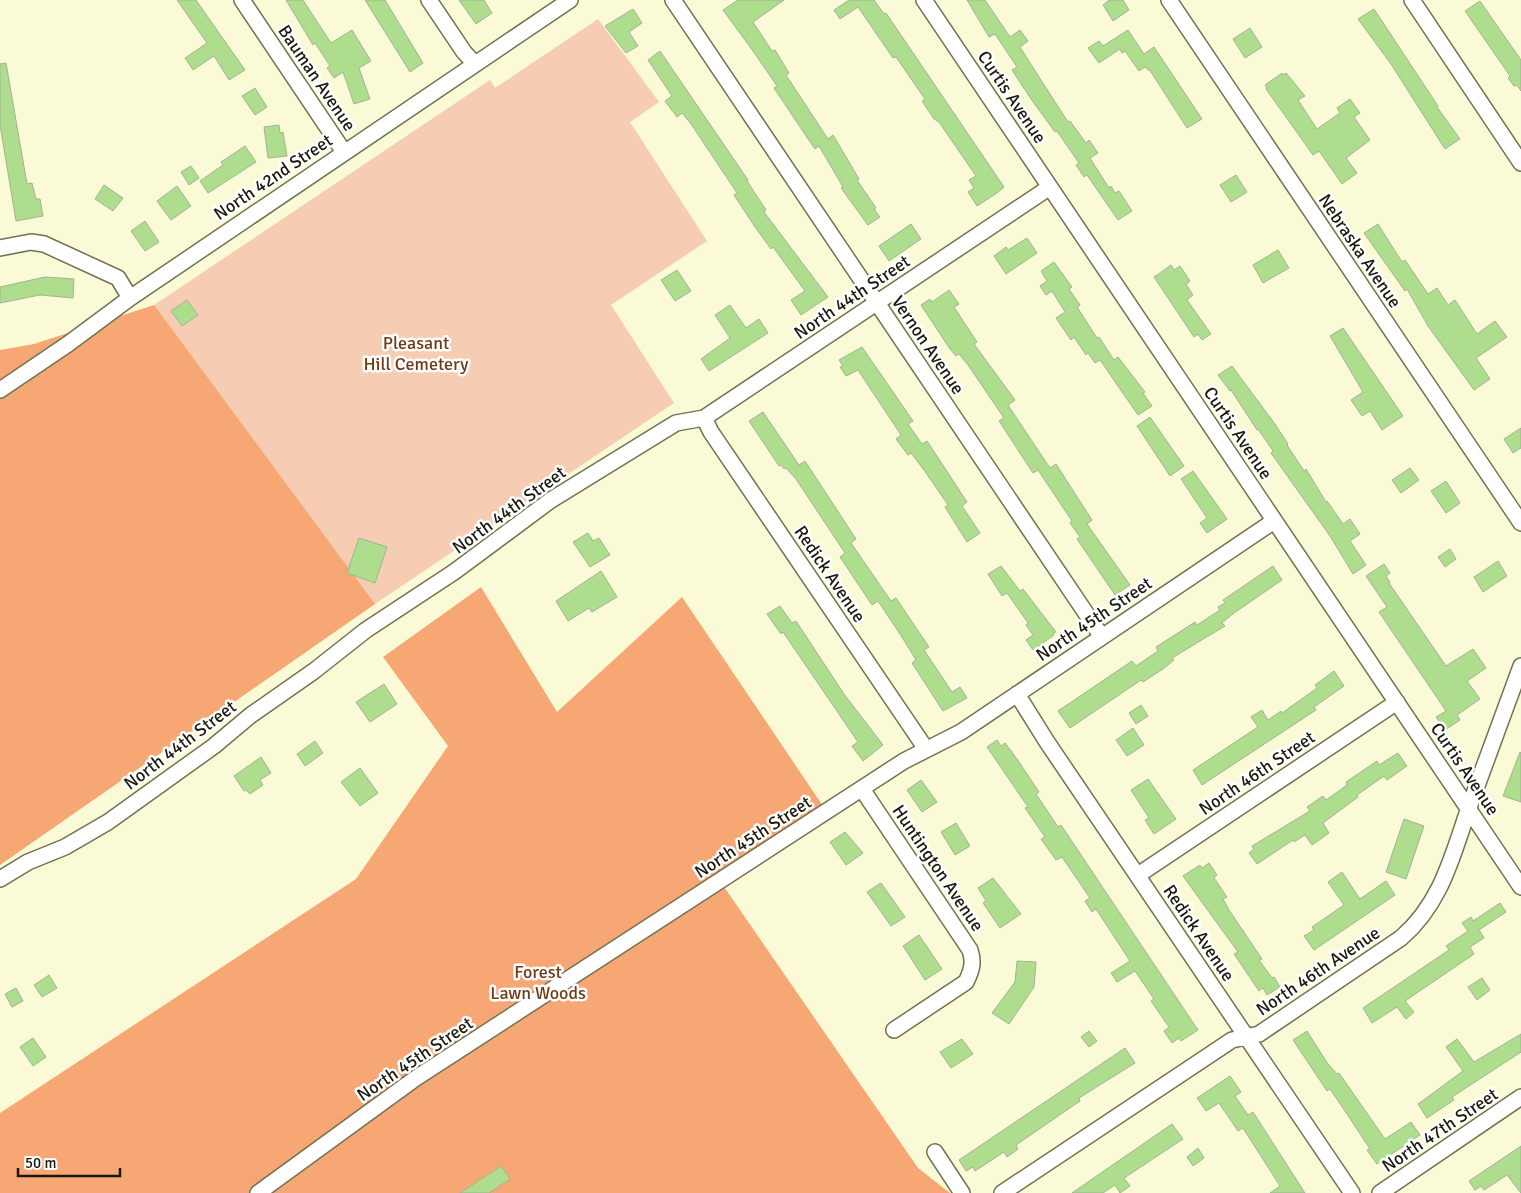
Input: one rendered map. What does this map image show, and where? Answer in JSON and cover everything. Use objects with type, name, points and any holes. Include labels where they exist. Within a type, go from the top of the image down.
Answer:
[{"type":"street","name":"Bauman Avenue","points":[[242,0],[344,152]]},
{"type":"street","points":[[429,0],[464,52],[475,64]]},
{"type":"street","name":"North 42nd Street","points":[[0,390],[68,344],[130,298],[570,0]]},
{"type":"street","name":"Vernon Avenue","points":[[673,0],[1102,637]]},
{"type":"street","name":"Curtis Avenue","points":[[924,0],[1521,887]]},
{"type":"street","name":"Nebraska Avenue","points":[[1169,0],[1521,523]]},
{"type":"street","points":[[1412,0],[1521,163]]},
{"type":"street","name":"North 44th Street","points":[[0,879],[28,862],[65,847],[108,822],[214,746],[252,715],[314,671],[366,630],[454,572],[551,500],[676,423],[704,418],[1050,187]]},
{"type":"street","points":[[0,248],[31,242],[44,244],[118,278],[130,298]]},
{"type":"street","name":"Redick Avenue","points":[[704,418],[711,432],[926,749]]},
{"type":"street","name":"North 45th Street","points":[[258,1193],[416,1078],[862,789],[926,749],[961,732],[1274,521]]},
{"type":"street","name":"North 46th Avenue","points":[[1002,1193],[1232,1040],[1259,1034],[1401,938],[1415,926],[1429,909],[1438,892],[1521,666]]},
{"type":"street","name":"Redick Avenue","points":[[1017,694],[1352,1193]]},
{"type":"street","name":"North 46th Street","points":[[1138,875],[1397,702]]},
{"type":"street","name":"Huntington Avenue","points":[[862,789],[970,950],[973,958],[972,970],[966,982],[957,990],[894,1030]]},
{"type":"street","name":"North 47th Street","points":[[1380,1193],[1521,1097]]},
{"type":"street","points":[[935,1152],[962,1193]]},
{"type":"green space","name":"Pleasant Hill Cemetery","points":[[598,19],[659,102],[630,122],[707,241],[611,305],[674,403],[363,612],[154,305],[490,80],[495,88]]},
{"type":"green space","points":[[154,305],[375,604],[0,865],[0,350],[34,344]]},
{"type":"green space","name":"Forest Lawn Woods","points":[[481,587],[557,712],[682,597],[827,812],[720,881],[918,1168],[950,1193],[0,1193],[0,1113],[356,879],[448,746],[383,657]]},
{"type":"building","points":[[177,0],[196,0],[245,70],[229,80],[214,56],[193,70],[185,58],[207,43]]},
{"type":"building","points":[[286,0],[303,0],[331,43],[352,30],[371,61],[359,68],[370,99],[354,104],[343,72],[334,78],[327,68],[330,66],[315,43],[313,45]]},
{"type":"building","points":[[365,0],[385,0],[423,63],[410,72]]},
{"type":"building","points":[[459,0],[484,0],[492,13],[476,24]]},
{"type":"building","points":[[738,0],[784,0],[753,22],[772,51],[775,50],[789,73],[786,75],[828,139],[833,135],[859,179],[857,180],[876,208],[874,209],[880,217],[868,225],[841,188],[843,187],[819,146],[815,149],[774,88],[777,86],[723,10]]},
{"type":"building","points":[[849,0],[874,0],[884,14],[886,13],[1004,187],[997,193],[977,206],[968,192],[974,188],[969,180],[976,176],[939,122],[934,119],[922,101],[925,99],[896,57],[893,58],[858,7],[840,19],[834,10]]},
{"type":"building","points":[[967,0],[985,0],[1010,37],[1020,30],[1028,41],[1020,47],[1068,122],[1070,121],[1086,143],[1089,140],[1098,153],[1090,158],[1109,188],[1111,186],[1115,193],[1119,191],[1132,211],[1118,220],[1087,175],[1084,177],[1076,165],[1079,163],[1057,131],[1055,132],[1031,99],[1012,70],[1017,67],[995,34],[989,37]]},
{"type":"building","points":[[1109,0],[1123,0],[1129,10],[1113,21],[1103,5]]},
{"type":"building","points":[[1480,1],[1521,60],[1521,91],[1508,78],[1510,76],[1465,11]]},
{"type":"building","points":[[633,9],[642,23],[629,32],[638,46],[626,53],[605,26]]},
{"type":"building","points":[[1374,9],[1437,107],[1460,139],[1445,149],[1391,64],[1358,19]]},
{"type":"building","points":[[1250,28],[1262,47],[1245,58],[1233,39]]},
{"type":"building","points":[[1128,30],[1144,54],[1154,47],[1202,119],[1187,128],[1151,72],[1145,67],[1139,71],[1125,51],[1122,53],[1120,49],[1099,63],[1088,48],[1099,41],[1103,46]]},
{"type":"building","points":[[660,51],[748,180],[766,210],[764,212],[828,297],[801,315],[791,300],[805,291],[773,247],[771,249],[755,227],[734,195],[737,193],[691,124],[682,113],[677,117],[665,101],[672,96],[648,60]]},
{"type":"building","points":[[6,63],[27,184],[32,183],[36,199],[40,199],[43,216],[16,221],[0,125],[0,64]]},
{"type":"building","points":[[1282,73],[1283,75],[1286,73],[1305,96],[1298,100],[1317,129],[1340,113],[1337,108],[1350,99],[1360,113],[1354,117],[1370,140],[1346,158],[1357,173],[1342,184],[1319,151],[1313,155],[1266,89],[1265,85]]},
{"type":"building","points":[[255,88],[267,107],[255,115],[242,96]]},
{"type":"building","points":[[279,125],[280,133],[283,132],[287,156],[268,158],[264,127]]},
{"type":"building","points":[[245,146],[256,162],[208,193],[200,181],[223,165],[221,162]]},
{"type":"building","points":[[191,166],[199,178],[189,185],[181,172]]},
{"type":"building","points":[[1236,175],[1247,192],[1231,202],[1220,185]]},
{"type":"building","points":[[104,185],[123,198],[113,211],[95,199]]},
{"type":"building","points":[[177,186],[191,206],[171,220],[157,201]]},
{"type":"building","points":[[145,221],[159,242],[145,251],[131,231]]},
{"type":"building","points":[[911,224],[921,239],[889,261],[879,246]]},
{"type":"building","points":[[1378,224],[1402,262],[1405,260],[1428,294],[1437,288],[1448,305],[1455,300],[1477,334],[1495,321],[1507,337],[1476,358],[1490,379],[1474,390],[1428,326],[1407,289],[1405,291],[1364,233]]},
{"type":"building","points":[[1027,238],[1037,253],[1006,274],[994,256],[1006,247],[1008,250]]},
{"type":"building","points":[[1278,250],[1289,268],[1263,283],[1253,265]]},
{"type":"building","points":[[1054,262],[1072,287],[1069,289],[1080,305],[1077,307],[1097,338],[1099,337],[1114,360],[1118,357],[1145,392],[1143,393],[1152,406],[1138,415],[1100,360],[1095,363],[1088,353],[1086,355],[1074,337],[1071,340],[1056,318],[1065,312],[1052,291],[1046,295],[1040,286],[1047,281],[1041,271]]},
{"type":"building","points":[[1171,265],[1174,270],[1180,266],[1190,281],[1186,284],[1193,295],[1187,300],[1211,334],[1202,340],[1198,334],[1194,337],[1154,277]]},
{"type":"building","points":[[677,270],[691,291],[675,301],[661,280]]},
{"type":"building","points":[[45,277],[74,279],[73,298],[40,295],[0,303],[0,287]]},
{"type":"building","points":[[949,290],[959,304],[954,307],[977,342],[974,344],[1015,400],[1008,405],[1050,468],[1056,464],[1092,520],[1087,524],[1130,585],[1115,595],[1077,539],[1080,537],[1070,523],[1072,521],[1038,470],[1033,473],[999,421],[1004,418],[968,365],[959,354],[956,356],[950,349],[921,305],[930,299],[932,302]]},
{"type":"building","points":[[187,300],[198,315],[182,326],[171,311]]},
{"type":"building","points":[[730,305],[746,328],[759,319],[768,333],[709,371],[701,359],[730,338],[715,315]]},
{"type":"building","points":[[1343,328],[1403,416],[1382,430],[1370,411],[1362,416],[1351,400],[1363,392],[1330,336]]},
{"type":"building","points":[[862,347],[913,421],[908,424],[922,444],[927,441],[967,502],[962,506],[980,533],[967,542],[945,507],[948,505],[924,470],[911,453],[908,455],[896,439],[901,435],[858,370],[846,376],[840,367],[843,366],[839,360]]},
{"type":"building","points":[[1232,366],[1275,424],[1326,502],[1343,524],[1350,519],[1360,534],[1350,541],[1366,565],[1353,574],[1330,536],[1271,453],[1273,451],[1231,390],[1218,375]]},
{"type":"building","points":[[763,412],[799,465],[805,461],[856,539],[851,543],[891,601],[896,598],[929,647],[924,650],[952,692],[960,687],[967,698],[943,711],[912,663],[916,660],[878,601],[872,605],[840,557],[845,553],[796,479],[786,468],[784,469],[781,465],[779,466],[749,421]]},
{"type":"building","points":[[1150,417],[1184,466],[1170,476],[1137,426]]},
{"type":"building","points":[[1521,428],[1521,448],[1513,453],[1504,439]]},
{"type":"building","points":[[1410,468],[1419,480],[1401,493],[1392,480]]},
{"type":"building","points":[[1193,471],[1227,519],[1207,533],[1200,523],[1207,518],[1181,479]]},
{"type":"building","points":[[1446,481],[1460,503],[1446,513],[1431,491]]},
{"type":"building","points":[[588,533],[593,541],[599,538],[610,555],[590,567],[573,542]]},
{"type":"building","points":[[359,538],[387,547],[375,583],[347,573]]},
{"type":"building","points":[[1450,549],[1456,559],[1445,567],[1438,557]]},
{"type":"building","points":[[1498,561],[1507,576],[1483,592],[1474,577]]},
{"type":"building","points":[[1384,564],[1390,573],[1386,576],[1389,583],[1446,666],[1473,649],[1486,668],[1467,681],[1480,699],[1457,715],[1460,720],[1445,730],[1436,717],[1446,711],[1379,612],[1387,607],[1366,576]]},
{"type":"building","points":[[1001,566],[1020,591],[1023,589],[1056,632],[1033,650],[1026,640],[1033,635],[1026,625],[1028,623],[1007,593],[1002,596],[988,574]]},
{"type":"building","points":[[1273,566],[1282,580],[1234,613],[1222,623],[1225,626],[1172,658],[1174,660],[1163,669],[1143,682],[1141,680],[1070,728],[1058,711],[1132,661],[1136,666],[1158,651],[1156,647],[1195,622],[1197,625],[1220,610],[1218,607],[1225,603],[1223,600]]},
{"type":"building","points":[[601,571],[617,597],[592,612],[589,608],[568,621],[556,601]]},
{"type":"building","points":[[780,606],[792,623],[796,621],[844,694],[883,745],[863,761],[852,746],[858,742],[783,632],[781,634],[767,614]]},
{"type":"building","points":[[1334,671],[1344,686],[1314,707],[1316,710],[1202,785],[1193,770],[1258,727],[1251,717],[1262,710],[1268,720],[1281,711],[1282,713],[1317,688],[1315,685]]},
{"type":"building","points":[[384,684],[397,704],[370,722],[356,702]]},
{"type":"building","points":[[1141,705],[1148,716],[1136,724],[1129,713]]},
{"type":"building","points":[[1133,728],[1144,745],[1127,756],[1116,740]]},
{"type":"building","points":[[997,740],[1001,746],[1005,743],[1017,759],[1039,792],[1036,794],[1058,827],[1061,825],[1198,1030],[1181,1041],[1179,1038],[1172,1043],[1164,1031],[1169,1027],[1151,1001],[1154,999],[1135,971],[1117,982],[1111,973],[1130,961],[1096,909],[1092,912],[1085,901],[1090,898],[1062,857],[1056,860],[1041,839],[1045,837],[1025,808],[1028,807],[987,747]]},
{"type":"building","points":[[315,741],[323,753],[305,766],[297,754]]},
{"type":"building","points":[[1398,753],[1407,766],[1387,780],[1384,776],[1323,823],[1329,833],[1312,845],[1305,835],[1294,842],[1293,840],[1257,864],[1249,853],[1254,849],[1252,846],[1310,811],[1307,807],[1323,796],[1326,800],[1347,785],[1346,782],[1377,761],[1379,765]]},
{"type":"building","points":[[1521,753],[1521,802],[1503,796]]},
{"type":"building","points":[[261,757],[271,773],[260,780],[263,785],[250,794],[246,790],[244,791],[234,776]]},
{"type":"building","points":[[360,768],[378,793],[360,806],[341,782]]},
{"type":"building","points":[[1148,779],[1176,819],[1154,834],[1145,820],[1149,818],[1131,790]]},
{"type":"building","points":[[921,780],[937,802],[922,812],[907,790]]},
{"type":"building","points":[[1404,819],[1424,826],[1406,879],[1386,872]]},
{"type":"building","points":[[956,823],[970,846],[955,855],[941,832]]},
{"type":"building","points":[[845,832],[863,853],[846,865],[830,842]]},
{"type":"building","points":[[1209,863],[1217,875],[1214,878],[1227,897],[1223,899],[1229,910],[1262,959],[1259,960],[1280,987],[1267,995],[1263,988],[1259,991],[1234,954],[1238,952],[1183,876],[1200,865],[1202,868]]},
{"type":"building","points":[[1342,872],[1360,899],[1386,881],[1395,895],[1314,950],[1304,936],[1314,930],[1312,927],[1344,905],[1328,882]]},
{"type":"building","points":[[993,878],[1021,914],[1000,928],[983,903],[986,901],[978,888]]},
{"type":"building","points":[[881,883],[905,917],[891,926],[867,892]]},
{"type":"building","points":[[1500,903],[1506,912],[1479,930],[1484,938],[1470,947],[1474,954],[1405,1001],[1414,1012],[1406,1019],[1397,1007],[1372,1023],[1363,1008],[1449,950],[1446,946],[1468,931],[1462,923],[1471,917],[1473,921]]},
{"type":"building","points":[[919,935],[942,969],[925,980],[903,946]]},
{"type":"building","points":[[1017,961],[1036,962],[1034,987],[1009,1024],[992,1013],[1015,982]]},
{"type":"building","points":[[49,975],[57,988],[42,997],[34,985]]},
{"type":"building","points":[[1482,978],[1490,990],[1477,1000],[1468,987]]},
{"type":"building","points":[[16,988],[23,1001],[12,1007],[5,994]]},
{"type":"building","points":[[1089,1031],[1097,1041],[1089,1047],[1081,1037]]},
{"type":"building","points":[[1307,1031],[1328,1064],[1337,1074],[1339,1073],[1385,1139],[1411,1122],[1420,1135],[1377,1164],[1367,1150],[1370,1149],[1347,1114],[1330,1089],[1327,1091],[1293,1040]]},
{"type":"building","points":[[1521,1034],[1521,1052],[1452,1097],[1454,1100],[1427,1118],[1418,1104],[1463,1071],[1446,1047],[1457,1039],[1474,1062]]},
{"type":"building","points":[[33,1038],[46,1057],[33,1066],[20,1047]]},
{"type":"building","points":[[962,1039],[973,1054],[951,1068],[940,1052]]},
{"type":"building","points":[[1125,1048],[1135,1063],[1079,1098],[1080,1101],[1016,1145],[1018,1149],[1007,1157],[1004,1152],[975,1171],[973,1167],[966,1171],[959,1160]]},
{"type":"building","points":[[1230,1076],[1241,1092],[1235,1096],[1248,1115],[1253,1112],[1305,1193],[1270,1193],[1280,1186],[1243,1128],[1238,1131],[1219,1103],[1206,1111],[1197,1098]]},
{"type":"building","points":[[1172,1124],[1183,1139],[1124,1178],[1130,1186],[1120,1193],[1115,1185],[1103,1193],[1072,1193]]},
{"type":"building","points":[[1521,1146],[1521,1193],[1507,1175],[1484,1190],[1481,1186],[1475,1190],[1469,1181]]},
{"type":"building","points":[[1198,1148],[1204,1158],[1193,1166],[1187,1157]]},
{"type":"building","points":[[501,1166],[510,1179],[489,1193],[460,1193]]}]
